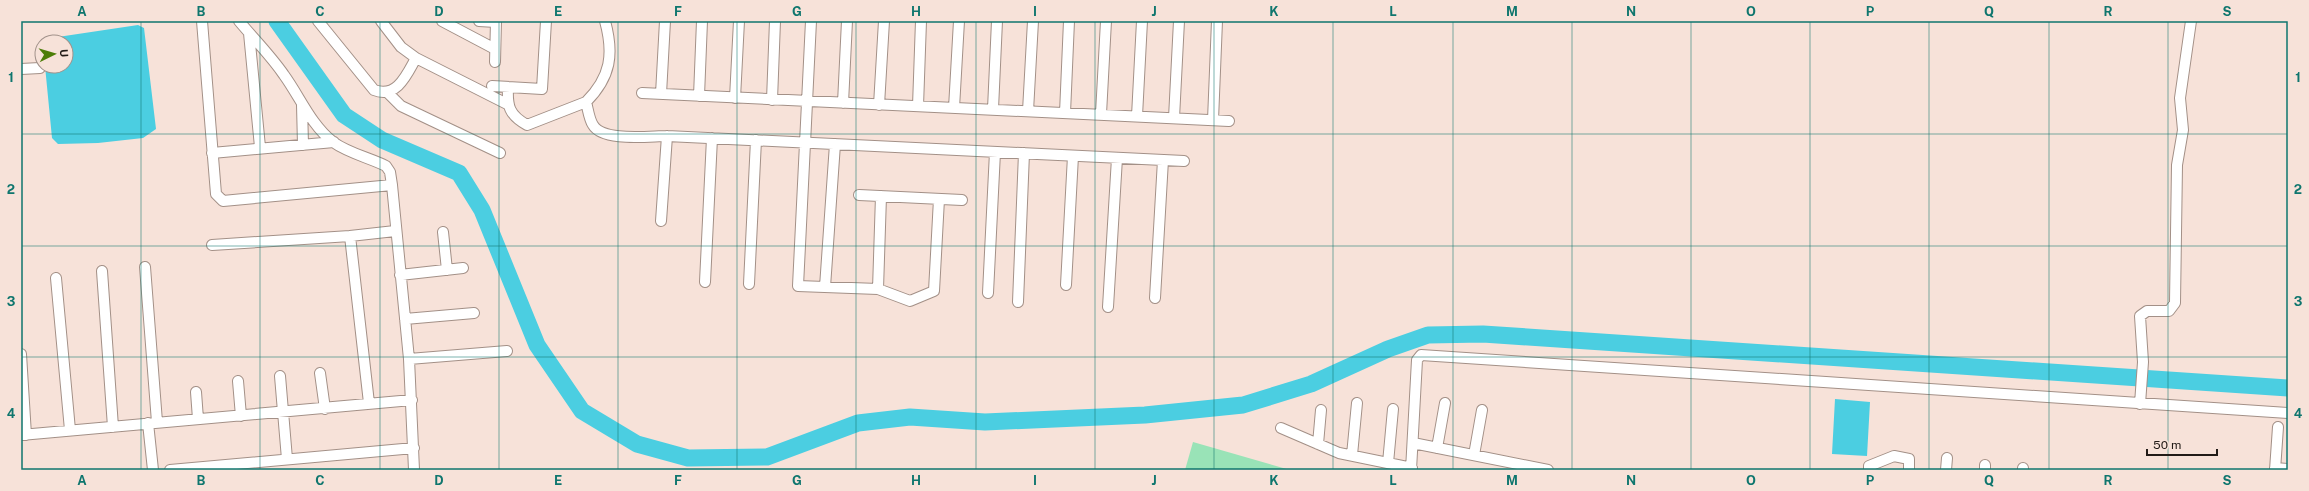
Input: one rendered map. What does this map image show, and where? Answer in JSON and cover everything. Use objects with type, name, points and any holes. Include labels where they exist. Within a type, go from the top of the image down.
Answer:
[{"type":"street","points":[[202,21],[216,194],[223,200],[392,185]]},
{"type":"street","points":[[239,21],[273,59],[294,88],[302,105],[334,142],[386,166],[390,172],[409,359],[414,470]]},
{"type":"street","points":[[318,21],[374,90],[388,93],[401,106],[500,153]]},
{"type":"street","points":[[381,21],[401,47],[416,58],[507,104],[513,114],[527,126],[586,102],[598,90],[607,70],[610,43],[605,21]]},
{"type":"street","points":[[442,21],[495,49]]},
{"type":"street","points":[[479,21],[496,21],[495,62]]},
{"type":"street","points":[[492,86],[542,89],[546,21]]},
{"type":"street","points":[[661,94],[665,21]]},
{"type":"street","points":[[699,96],[702,21]]},
{"type":"street","points":[[735,98],[738,21]]},
{"type":"street","points":[[772,100],[775,21]]},
{"type":"street","points":[[811,21],[798,286],[878,289],[910,301],[934,291],[939,199]]},
{"type":"street","points":[[843,103],[847,21]]},
{"type":"street","points":[[880,105],[884,21]]},
{"type":"street","points":[[918,106],[921,21]]},
{"type":"street","points":[[954,108],[959,21]]},
{"type":"street","points":[[993,109],[997,21]]},
{"type":"street","points":[[1028,111],[1033,21]]},
{"type":"street","points":[[1065,112],[1069,21]]},
{"type":"street","points":[[1101,114],[1106,21]]},
{"type":"street","points":[[1138,116],[1142,21]]},
{"type":"street","points":[[1174,118],[1179,21]]},
{"type":"street","points":[[1213,120],[1217,21]]},
{"type":"street","points":[[2141,399],[2143,362],[2140,316],[2147,311],[2169,311],[2175,303],[2177,165],[2183,130],[2180,98],[2191,21]]},
{"type":"street","points":[[249,33],[260,147]]},
{"type":"street","points":[[388,93],[402,82],[416,58]]},
{"type":"street","points":[[21,69],[34,68]]},
{"type":"street","points":[[507,104],[508,87]]},
{"type":"street","points":[[642,93],[1229,121]]},
{"type":"street","points":[[586,102],[593,126],[602,133],[613,137],[667,136],[1184,161]]},
{"type":"street","points":[[302,105],[303,145]]},
{"type":"street","points":[[661,221],[667,136]]},
{"type":"street","points":[[705,282],[712,138]]},
{"type":"street","points":[[749,284],[756,140]]},
{"type":"street","points":[[212,153],[260,147],[334,142]]},
{"type":"street","points":[[825,288],[834,144]]},
{"type":"street","points":[[988,294],[995,152]]},
{"type":"street","points":[[1018,302],[1024,153]]},
{"type":"street","points":[[1066,286],[1073,156]]},
{"type":"street","points":[[1108,307],[1116,158]]},
{"type":"street","points":[[1155,298],[1163,160]]},
{"type":"street","points":[[859,195],[962,200]]},
{"type":"street","points":[[878,289],[881,196]]},
{"type":"street","points":[[212,245],[350,236],[395,231]]},
{"type":"street","points":[[443,232],[447,270]]},
{"type":"street","points":[[350,236],[369,403]]},
{"type":"street","points":[[145,267],[153,470]]},
{"type":"street","points":[[400,275],[463,268]]},
{"type":"street","points":[[102,271],[114,427]]},
{"type":"street","points":[[56,278],[70,430]]},
{"type":"street","points":[[405,319],[474,313]]},
{"type":"street","points":[[409,359],[507,351]]},
{"type":"street","points":[[21,354],[23,435],[152,422],[284,413],[369,403],[412,400]]},
{"type":"street","points":[[1281,428],[1339,453],[1411,469],[1417,360],[1421,355],[2141,399],[2288,413]]},
{"type":"street","points":[[320,373],[325,409]]},
{"type":"street","points":[[280,376],[287,458]]},
{"type":"street","points":[[238,380],[241,416]]},
{"type":"street","points":[[196,392],[198,419]]},
{"type":"street","points":[[1352,455],[1357,403]]},
{"type":"street","points":[[1437,448],[1445,404]]},
{"type":"street","points":[[1388,463],[1393,409]]},
{"type":"street","points":[[1318,444],[1321,410]]},
{"type":"street","points":[[1474,455],[1482,410]]},
{"type":"street","points":[[2278,427],[2275,469],[2288,469]]},
{"type":"street","points":[[1413,443],[1548,470]]},
{"type":"street","points":[[170,470],[235,467],[287,458],[414,448]]},
{"type":"street","points":[[1865,467],[1894,456],[1909,459],[1908,470]]},
{"type":"street","points":[[1946,458],[1946,470]]},
{"type":"green space","points":[[1193,442],[1290,470],[1185,470]]},
{"type":"water","points":[[138,25],[144,28],[156,129],[143,138],[98,143],[58,144],[52,138],[46,74],[74,74],[74,35]]},
{"type":"water","points":[[1835,399],[1870,402],[1867,456],[1832,454]]},
{"type":"waterway","points":[[277,21],[344,115],[382,140],[459,173],[482,210],[537,345],[582,411],[637,444],[688,458],[767,457],[858,423],[910,417],[985,422],[1145,415],[1243,405],[1311,384],[1388,349],[1428,335],[1483,334],[2288,388]]}]
